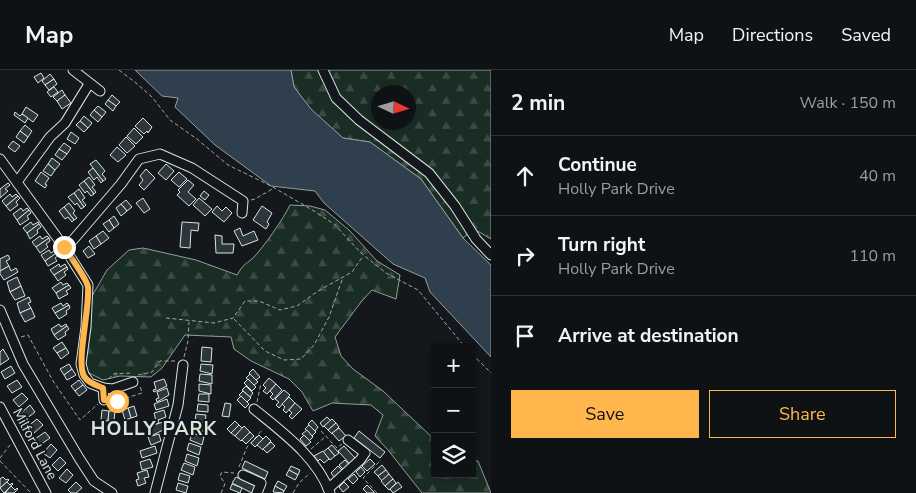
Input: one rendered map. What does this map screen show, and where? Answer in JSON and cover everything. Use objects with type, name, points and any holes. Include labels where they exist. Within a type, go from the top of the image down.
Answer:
[{"type":"street","points":[[73,70],[100,91]]},
{"type":"street","points":[[322,70],[336,98],[359,120],[429,173],[455,206],[476,239],[491,255]]},
{"type":"street","points":[[17,182],[50,137],[66,123],[89,84]]},
{"type":"street","points":[[64,247],[73,240],[139,159],[160,154],[192,168],[243,201],[242,213]]},
{"type":"street","points":[[0,159],[64,247],[88,286],[86,327],[81,364],[84,375],[90,383],[103,388],[113,389],[136,379]]},
{"type":"street","points":[[0,310],[23,364],[79,458],[94,482],[112,493]]},
{"type":"street","points":[[155,493],[178,405],[183,363]]},
{"type":"street","points":[[103,388],[104,400]]},
{"type":"street","name":"Milford Lane","points":[[0,407],[46,493]]},
{"type":"street","points":[[254,409],[305,454],[329,491],[365,453],[348,440]]},
{"type":"street","points":[[243,476],[261,483],[257,493]]},
{"type":"path","points":[[118,70],[152,97],[170,120],[197,139],[228,165],[274,188],[334,224],[364,255],[386,273],[418,290],[463,343]]},
{"type":"path","points":[[243,201],[255,199],[274,188]]},
{"type":"path","points":[[166,318],[189,322],[214,323],[233,318],[244,301],[259,301],[280,310],[297,306],[352,272],[364,255]]},
{"type":"path","points":[[233,318],[265,352],[284,360],[300,359],[314,345],[325,324],[343,277]]},
{"type":"path","points":[[103,388],[113,374],[130,372],[136,379],[152,372],[160,361],[183,363],[188,341],[189,322]]},
{"type":"path","points":[[13,340],[28,335],[53,381],[80,420],[104,400],[117,401],[142,393],[141,390]]},
{"type":"path","points":[[476,358],[491,373]]},
{"type":"path","points":[[254,409],[257,404],[260,383]]},
{"type":"path","points":[[221,493],[225,484],[220,476],[222,472],[233,474],[237,472],[246,447],[270,422]]},
{"type":"path","points":[[321,431],[337,448],[348,440]]},
{"type":"path","points":[[316,445],[326,437]]},
{"type":"path","points":[[11,446],[0,459],[31,493]]},
{"type":"path","points":[[377,493],[363,478],[380,460]]},
{"type":"path","points":[[293,493],[309,474]]},
{"type":"green space","points":[[291,70],[491,70],[491,239],[474,229],[463,238],[421,179],[370,142],[343,138],[310,109],[294,87]]},
{"type":"green space","points":[[290,205],[310,206],[325,210],[349,230],[377,261],[400,275],[396,299],[372,290],[335,337],[341,356],[353,369],[383,391],[431,436],[431,478],[476,478],[476,461],[478,461],[491,493],[422,493],[375,436],[383,415],[371,405],[332,403],[313,411],[302,392],[289,379],[251,361],[234,349],[231,337],[185,335],[162,368],[151,377],[120,376],[103,380],[87,372],[85,356],[92,296],[107,270],[129,250],[143,248],[196,260],[237,275],[268,240]]},
{"type":"water","points":[[135,70],[291,70],[294,87],[311,109],[343,138],[370,142],[421,179],[463,238],[491,265],[491,357],[430,292],[425,278],[393,264],[324,203],[315,191],[271,186],[215,145],[175,107],[178,98],[162,96]]},
{"type":"building","points":[[41,73],[44,78],[38,83],[34,77]]},
{"type":"building","points":[[50,74],[54,79],[45,85],[42,81]]},
{"type":"building","points":[[54,79],[57,84],[49,90],[45,85]]},
{"type":"building","points":[[54,87],[58,92],[51,97],[47,92]]},
{"type":"building","points":[[62,90],[65,95],[57,101],[53,97]]},
{"type":"building","points":[[65,95],[71,103],[62,109],[57,101]]},
{"type":"building","points":[[112,95],[120,102],[116,106],[108,100]]},
{"type":"building","points":[[108,100],[116,106],[113,111],[105,104]]},
{"type":"building","points":[[98,106],[106,112],[102,117],[94,110]]},
{"type":"building","points":[[26,107],[38,115],[33,122],[22,114]]},
{"type":"building","points":[[94,110],[102,117],[98,122],[90,115]]},
{"type":"building","points":[[15,112],[20,116],[22,114],[28,118],[25,123],[14,115]]},
{"type":"building","points":[[84,116],[92,123],[88,128],[80,121]]},
{"type":"building","points":[[143,118],[152,127],[148,133],[147,131],[144,134],[135,126]]},
{"type":"building","points":[[80,121],[88,128],[84,132],[76,125]]},
{"type":"building","points":[[25,125],[32,131],[28,137],[20,131]]},
{"type":"building","points":[[134,128],[143,137],[136,144],[127,136]]},
{"type":"building","points":[[20,131],[28,137],[24,143],[16,137]]},
{"type":"building","points":[[71,132],[79,138],[75,144],[67,139]]},
{"type":"building","points":[[126,137],[135,146],[127,153],[119,145]]},
{"type":"building","points":[[13,141],[20,146],[15,152],[8,147]]},
{"type":"building","points":[[64,143],[71,148],[67,154],[59,149]]},
{"type":"building","points":[[117,147],[126,155],[118,162],[110,155]]},
{"type":"building","points":[[59,149],[67,154],[62,160],[55,155]]},
{"type":"building","points":[[52,158],[60,164],[55,170],[48,164]]},
{"type":"building","points":[[96,160],[105,171],[102,174],[106,179],[103,181],[90,164]]},
{"type":"building","points":[[48,164],[55,170],[51,176],[43,171]]},
{"type":"building","points":[[166,164],[174,171],[166,180],[158,173]]},
{"type":"building","points":[[93,168],[103,181],[101,183],[97,177],[94,180],[88,172]]},
{"type":"building","points":[[146,169],[155,178],[144,190],[139,185],[143,180],[140,176]]},
{"type":"building","points":[[41,172],[49,178],[45,188],[35,181]]},
{"type":"building","points":[[179,172],[187,179],[179,187],[171,180]]},
{"type":"building","points":[[89,177],[95,185],[92,187],[96,192],[94,194],[84,181]]},
{"type":"building","points":[[188,180],[194,185],[188,192],[196,199],[189,206],[177,195],[180,192],[178,190]]},
{"type":"building","points":[[84,181],[94,194],[91,196],[87,191],[85,193],[79,185]]},
{"type":"building","points":[[8,183],[10,185],[5,189],[8,191],[0,198],[0,189]]},
{"type":"building","points":[[79,189],[85,198],[82,200],[86,205],[84,207],[74,193]]},
{"type":"building","points":[[204,191],[209,195],[205,200],[200,196]]},
{"type":"building","points":[[74,193],[84,207],[81,209],[77,203],[75,205],[68,197]]},
{"type":"building","points":[[10,194],[12,197],[16,194],[18,196],[6,206],[2,201]]},
{"type":"building","points":[[18,196],[20,198],[16,202],[18,205],[10,211],[6,206]]},
{"type":"building","points":[[143,198],[150,209],[144,213],[136,203]]},
{"type":"building","points":[[199,198],[212,209],[205,216],[193,205]]},
{"type":"building","points":[[126,200],[132,207],[127,211],[121,204]]},
{"type":"building","points":[[69,203],[75,211],[73,213],[77,218],[74,220],[64,207]]},
{"type":"building","points":[[121,204],[127,211],[121,216],[116,208]]},
{"type":"building","points":[[217,206],[222,211],[226,207],[232,213],[224,222],[212,212]]},
{"type":"building","points":[[262,206],[272,213],[267,222],[269,224],[266,229],[253,220]]},
{"type":"building","points":[[64,207],[74,220],[72,222],[68,217],[65,219],[59,211]]},
{"type":"building","points":[[21,208],[23,211],[27,208],[29,210],[17,220],[13,214]]},
{"type":"building","points":[[29,210],[31,213],[27,216],[29,219],[20,225],[17,220]]},
{"type":"building","points":[[114,216],[119,224],[114,228],[109,220]]},
{"type":"building","points":[[109,220],[114,228],[109,232],[103,224]]},
{"type":"building","points":[[31,222],[33,225],[38,222],[39,224],[27,233],[23,228]]},
{"type":"building","points":[[182,222],[199,223],[198,231],[191,230],[190,248],[180,247]]},
{"type":"building","points":[[39,224],[41,227],[37,230],[38,233],[30,239],[27,233]]},
{"type":"building","points":[[240,228],[243,236],[254,231],[258,240],[242,246],[234,231]]},
{"type":"building","points":[[103,231],[109,238],[101,244],[96,236]]},
{"type":"building","points":[[215,235],[222,236],[222,244],[234,244],[233,253],[216,253]]},
{"type":"building","points":[[40,236],[42,239],[47,236],[49,238],[36,247],[32,242]]},
{"type":"building","points":[[96,236],[101,244],[94,249],[89,241]]},
{"type":"building","points":[[49,238],[50,241],[46,244],[48,247],[40,253],[36,247]]},
{"type":"building","points":[[89,246],[95,254],[88,258],[83,251]]},
{"type":"building","points":[[49,250],[51,253],[56,250],[58,252],[45,261],[41,255]]},
{"type":"building","points":[[58,252],[59,255],[55,258],[57,261],[48,266],[45,261]]},
{"type":"building","points":[[8,255],[10,259],[6,261],[9,266],[0,271],[0,259]]},
{"type":"building","points":[[59,264],[60,267],[65,264],[67,267],[54,275],[50,270]]},
{"type":"building","points":[[9,266],[11,271],[16,268],[18,272],[4,280],[0,271]]},
{"type":"building","points":[[67,267],[68,269],[64,272],[66,275],[58,281],[54,275]]},
{"type":"building","points":[[17,277],[21,286],[10,292],[7,282]]},
{"type":"building","points":[[61,282],[63,285],[67,283],[69,285],[56,293],[52,288]]},
{"type":"building","points":[[69,285],[71,288],[66,291],[68,294],[59,299],[56,293]]},
{"type":"building","points":[[21,286],[25,296],[15,300],[10,292]]},
{"type":"building","points":[[29,297],[31,302],[28,303],[31,308],[20,313],[17,303]]},
{"type":"building","points":[[61,303],[63,306],[67,303],[69,305],[55,313],[52,308]]},
{"type":"building","points":[[69,305],[70,308],[66,311],[67,314],[59,319],[55,313]]},
{"type":"building","points":[[31,308],[35,317],[25,322],[20,313]]},
{"type":"building","points":[[59,324],[61,327],[66,324],[67,326],[54,335],[51,329]]},
{"type":"building","points":[[67,326],[69,329],[65,332],[66,335],[58,340],[54,335]]},
{"type":"building","points":[[62,342],[66,348],[57,353],[53,348]]},
{"type":"building","points":[[202,347],[212,348],[211,362],[201,361]]},
{"type":"building","points":[[66,348],[69,353],[61,359],[57,353]]},
{"type":"building","points":[[3,349],[9,359],[0,365],[0,352]]},
{"type":"building","points":[[69,364],[72,369],[64,375],[60,369]]},
{"type":"building","points":[[201,364],[213,365],[212,374],[200,371]]},
{"type":"building","points":[[11,366],[15,373],[5,379],[1,372]]},
{"type":"building","points":[[72,369],[76,375],[67,380],[64,375]]},
{"type":"building","points":[[253,369],[260,377],[256,380],[249,373]]},
{"type":"building","points":[[200,374],[212,375],[212,384],[199,381]]},
{"type":"building","points":[[250,374],[258,382],[254,385],[246,378]]},
{"type":"building","points":[[269,378],[276,384],[267,394],[263,391],[266,388],[263,385]]},
{"type":"building","points":[[164,379],[167,386],[154,392],[153,390],[156,389],[154,382]]},
{"type":"building","points":[[248,379],[256,387],[252,391],[244,383]]},
{"type":"building","points":[[17,380],[22,387],[12,393],[7,386]]},
{"type":"building","points":[[79,380],[83,385],[75,391],[71,386]]},
{"type":"building","points":[[199,384],[211,385],[211,394],[199,391]]},
{"type":"building","points":[[276,384],[282,390],[273,400],[270,397],[273,394],[270,391]]},
{"type":"building","points":[[83,385],[87,390],[79,396],[75,391]]},
{"type":"building","points":[[246,386],[253,393],[250,397],[242,390]]},
{"type":"building","points":[[167,388],[169,395],[157,402],[156,399],[159,398],[157,392]]},
{"type":"building","points":[[284,390],[290,395],[279,408],[276,405],[279,402],[275,399]]},
{"type":"building","points":[[243,391],[251,398],[247,402],[239,395]]},
{"type":"building","points":[[22,393],[28,399],[19,407],[13,400]]},
{"type":"building","points":[[199,394],[209,394],[209,402],[198,401]]},
{"type":"building","points":[[241,396],[249,404],[245,408],[237,400]]},
{"type":"building","points":[[289,397],[295,403],[286,413],[283,410],[285,407],[282,404]]},
{"type":"building","points":[[167,399],[169,406],[156,410],[154,404]]},
{"type":"building","points":[[225,403],[231,404],[229,417],[222,416]]},
{"type":"building","points":[[295,403],[302,409],[292,419],[289,416],[292,413],[289,410]]},
{"type":"building","points":[[198,404],[208,405],[208,412],[197,411]]},
{"type":"building","points":[[30,405],[35,412],[26,419],[21,413]]},
{"type":"building","points":[[134,406],[137,416],[131,418],[128,408]]},
{"type":"building","points":[[128,408],[131,418],[125,420],[122,410]]},
{"type":"building","points":[[102,410],[109,411],[108,421],[101,420]]},
{"type":"building","points":[[164,410],[166,417],[158,420],[159,423],[152,425],[151,422],[156,421],[154,413]]},
{"type":"building","points":[[109,411],[115,411],[114,421],[108,421]]},
{"type":"building","points":[[196,414],[206,415],[205,423],[195,421]]},
{"type":"building","points":[[327,417],[331,421],[323,427],[320,423]]},
{"type":"building","points":[[37,419],[43,425],[34,433],[28,426]]},
{"type":"building","points":[[332,419],[336,423],[328,430],[324,426]]},
{"type":"building","points":[[312,420],[318,427],[315,431],[308,424]]},
{"type":"building","points":[[235,421],[239,425],[231,433],[227,429]]},
{"type":"building","points":[[163,422],[165,429],[151,436],[148,427]]},
{"type":"building","points":[[194,423],[204,425],[203,432],[192,430]]},
{"type":"building","points":[[336,423],[339,427],[332,434],[328,430]]},
{"type":"building","points":[[239,425],[243,429],[235,436],[231,433]]},
{"type":"building","points":[[309,425],[316,432],[312,436],[305,429]]},
{"type":"building","points":[[244,426],[250,432],[241,441],[235,436]]},
{"type":"building","points":[[339,428],[346,436],[339,441],[332,433]]},
{"type":"building","points":[[307,430],[313,437],[309,441],[302,434]]},
{"type":"building","points":[[359,431],[385,452],[380,458],[354,438]]},
{"type":"building","points":[[45,432],[50,438],[40,445],[35,439]]},
{"type":"building","points":[[250,432],[254,436],[246,444],[242,440]]},
{"type":"building","points":[[192,433],[204,437],[202,445],[190,440]]},
{"type":"building","points":[[159,434],[161,441],[151,445],[148,437]]},
{"type":"building","points":[[259,435],[263,439],[255,447],[251,443]]},
{"type":"building","points":[[304,435],[311,442],[306,446],[300,439]]},
{"type":"building","points":[[266,436],[271,441],[263,450],[257,445]]},
{"type":"building","points":[[271,442],[275,446],[267,453],[263,449]]},
{"type":"building","points":[[189,443],[201,447],[199,455],[187,450]]},
{"type":"building","points":[[51,444],[57,450],[50,458],[43,453]]},
{"type":"building","points":[[332,445],[339,453],[335,456],[328,448]]},
{"type":"building","points":[[155,446],[157,453],[142,458],[140,451]]},
{"type":"building","points":[[344,446],[356,459],[350,464],[338,451]]},
{"type":"building","points":[[328,448],[335,456],[330,460],[323,452]]},
{"type":"building","points":[[323,451],[329,459],[324,463],[320,459],[318,461],[314,456]]},
{"type":"building","points":[[187,454],[199,458],[197,466],[185,461]]},
{"type":"building","points":[[60,457],[66,463],[58,471],[52,465]]},
{"type":"building","points":[[150,459],[153,467],[142,470],[140,462]]},
{"type":"building","points":[[370,459],[375,464],[367,471],[362,466]]},
{"type":"building","points":[[345,460],[349,465],[344,470],[339,465]]},
{"type":"building","points":[[245,461],[268,472],[265,479],[242,468]]},
{"type":"building","points":[[184,463],[195,467],[193,475],[181,470]]},
{"type":"building","points":[[382,465],[386,470],[378,476],[374,472]]},
{"type":"building","points":[[291,466],[300,470],[298,475],[289,470]]},
{"type":"building","points":[[338,466],[343,471],[335,478],[331,473]]},
{"type":"building","points":[[361,467],[365,472],[360,477],[356,472]]},
{"type":"building","points":[[67,469],[73,475],[66,483],[59,478]]},
{"type":"building","points":[[147,470],[149,477],[144,478],[146,483],[138,486],[136,480],[139,479],[137,473]]},
{"type":"building","points":[[289,470],[298,475],[295,480],[286,475]]},
{"type":"building","points":[[386,470],[389,474],[382,481],[378,476]]},
{"type":"building","points":[[180,473],[190,476],[188,483],[178,480]]},
{"type":"building","points":[[354,474],[358,479],[353,484],[348,479]]},
{"type":"building","points":[[389,474],[393,479],[385,486],[381,481]]},
{"type":"building","points":[[3,477],[9,480],[0,488],[0,479]]},
{"type":"building","points":[[236,477],[255,486],[252,493],[232,483]]},
{"type":"building","points":[[393,479],[396,483],[389,490],[385,486]]},
{"type":"building","points":[[278,481],[287,486],[284,491],[275,486]]},
{"type":"building","points":[[7,482],[10,485],[13,484],[4,493],[0,488]]},
{"type":"building","points":[[76,482],[82,488],[76,493],[71,493],[68,490]]},
{"type":"building","points":[[344,482],[349,487],[343,492],[339,487]]},
{"type":"building","points":[[398,482],[402,487],[393,493],[390,489]]},
{"type":"building","points":[[178,483],[188,486],[186,493],[176,490]]},
{"type":"building","points":[[232,484],[242,488],[240,493],[230,489]]},
{"type":"building","points":[[367,485],[374,493],[367,493],[363,489]]},
{"type":"building","points":[[11,486],[15,490],[18,489],[14,493],[5,493]]},
{"type":"building","points":[[275,486],[284,491],[283,493],[273,492]]},
{"type":"district","name":"HOLLY PARK","points":[[154,429]]},
{"type":"route","points":[[64,247],[88,286],[86,327],[81,364],[84,375],[90,383],[103,388],[104,400],[117,401]]}]
